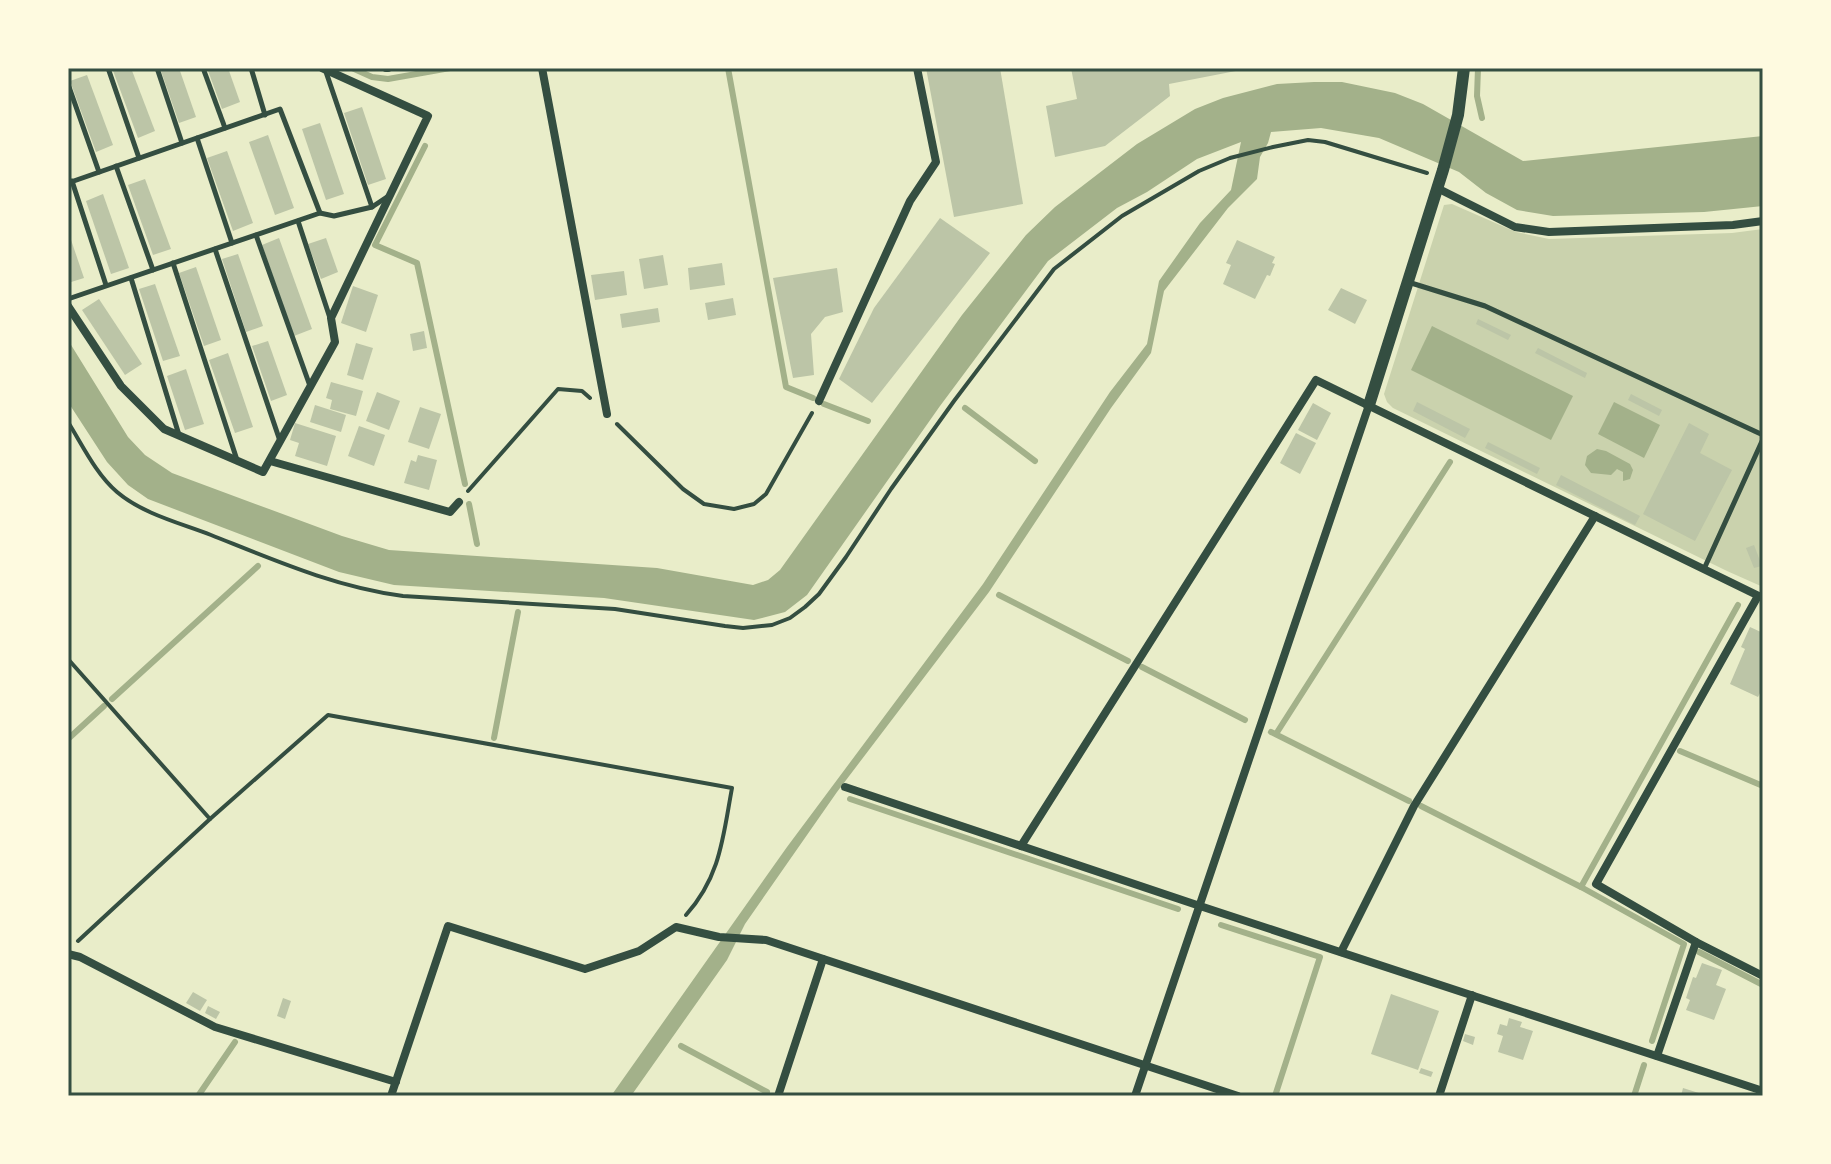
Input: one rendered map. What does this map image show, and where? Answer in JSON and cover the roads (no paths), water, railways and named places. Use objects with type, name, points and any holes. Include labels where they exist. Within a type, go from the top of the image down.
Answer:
[{"type":"street","points":[[542,68],[607,414]]},
{"type":"street","points":[[819,401],[910,201],[936,162],[917,68]]},
{"type":"street","points":[[1135,1096],[1369,405],[1458,115],[1464,68]]},
{"type":"street","points":[[68,306],[121,386],[164,429],[263,472],[335,342],[331,318],[428,116],[324,69]]},
{"type":"street","points":[[1440,178],[1515,227],[1549,232],[1733,225],[1763,221]]},
{"type":"street","points":[[1021,846],[1316,380],[1760,597],[1685,723],[1596,884],[1696,942],[1763,976]]},
{"type":"street","points":[[270,461],[450,512],[459,502]]},
{"type":"street","points":[[1341,952],[1414,806],[1595,516]]},
{"type":"street","points":[[845,787],[1763,1091]]},
{"type":"street","points":[[391,1096],[448,926],[585,969],[639,951],[676,927],[719,937],[766,940],[1238,1096]]},
{"type":"street","points":[[1657,1056],[1696,942]]},
{"type":"street","points":[[68,952],[215,1027],[396,1082]]},
{"type":"street","points":[[778,1096],[823,959]]},
{"type":"street","points":[[1439,1096],[1472,995]]},
{"type":"lane","points":[[108,68],[139,158]]},
{"type":"lane","points":[[157,68],[182,143]]},
{"type":"lane","points":[[203,68],[225,128]]},
{"type":"lane","points":[[251,68],[265,115]]},
{"type":"lane","points":[[324,69],[372,207]]},
{"type":"lane","points":[[68,84],[99,172]]},
{"type":"lane","points":[[106,285],[70,182],[280,109],[320,213]]},
{"type":"lane","points":[[197,138],[232,243]]},
{"type":"lane","points":[[116,166],[153,270]]},
{"type":"lane","points":[[68,299],[320,213],[334,216],[372,207],[391,195]]},
{"type":"lane","points":[[297,221],[331,318]]},
{"type":"lane","points":[[256,235],[311,387]]},
{"type":"lane","points":[[215,249],[280,442]]},
{"type":"lane","points":[[173,263],[237,461]]},
{"type":"lane","points":[[131,278],[180,436]]},
{"type":"lane","points":[[1407,281],[1485,306],[1763,437],[1704,569]]},
{"type":"waterway","points":[[352,68],[372,77],[388,79],[450,68]]},
{"type":"waterway","points":[[728,68],[786,387],[813,398]]},
{"type":"waterway","points":[[1478,68],[1477,96],[1482,118]]},
{"type":"waterway","points":[[425,146],[375,245],[417,263],[465,484]]},
{"type":"waterway","points":[[824,404],[868,421]]},
{"type":"waterway","points":[[965,408],[1035,461]]},
{"type":"waterway","points":[[1276,734],[1450,462]]},
{"type":"waterway","points":[[469,504],[477,544]]},
{"type":"waterway","points":[[112,699],[258,566]]},
{"type":"waterway","points":[[999,595],[1128,661]]},
{"type":"waterway","points":[[1581,887],[1738,605]]},
{"type":"waterway","points":[[494,738],[518,612]]},
{"type":"waterway","points":[[1142,667],[1245,720]]},
{"type":"waterway","points":[[68,739],[104,706]]},
{"type":"waterway","points":[[1271,732],[1409,801]]},
{"type":"waterway","points":[[1680,751],[1763,786]]},
{"type":"waterway","points":[[850,799],[1178,909]]},
{"type":"waterway","points":[[1421,806],[1581,887],[1684,944],[1652,1041]]},
{"type":"waterway","points":[[1221,925],[1320,957],[1275,1096]]},
{"type":"waterway","points":[[1699,952],[1763,985]]},
{"type":"waterway","points":[[198,1096],[235,1042]]},
{"type":"waterway","points":[[681,1046],[767,1092]]},
{"type":"waterway","points":[[1634,1096],[1644,1065]]}]
